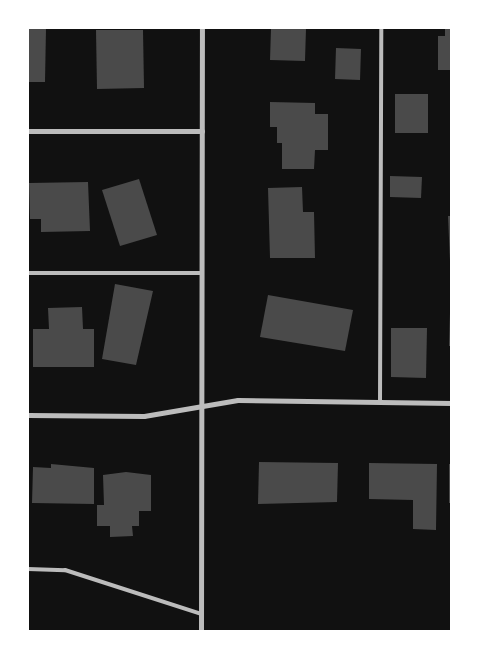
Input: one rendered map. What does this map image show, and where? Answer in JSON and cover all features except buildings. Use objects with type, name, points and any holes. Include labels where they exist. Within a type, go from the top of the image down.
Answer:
[{"type":"street","points":[[201,632],[202,28]]},
{"type":"street","points":[[28,131],[202,131]]},
{"type":"street","points":[[28,415],[144,416],[238,400],[452,403]]},
{"type":"lane","points":[[380,402],[381,28]]},
{"type":"lane","points":[[28,273],[202,273]]},
{"type":"lane","points":[[28,569],[65,570],[201,614]]}]
